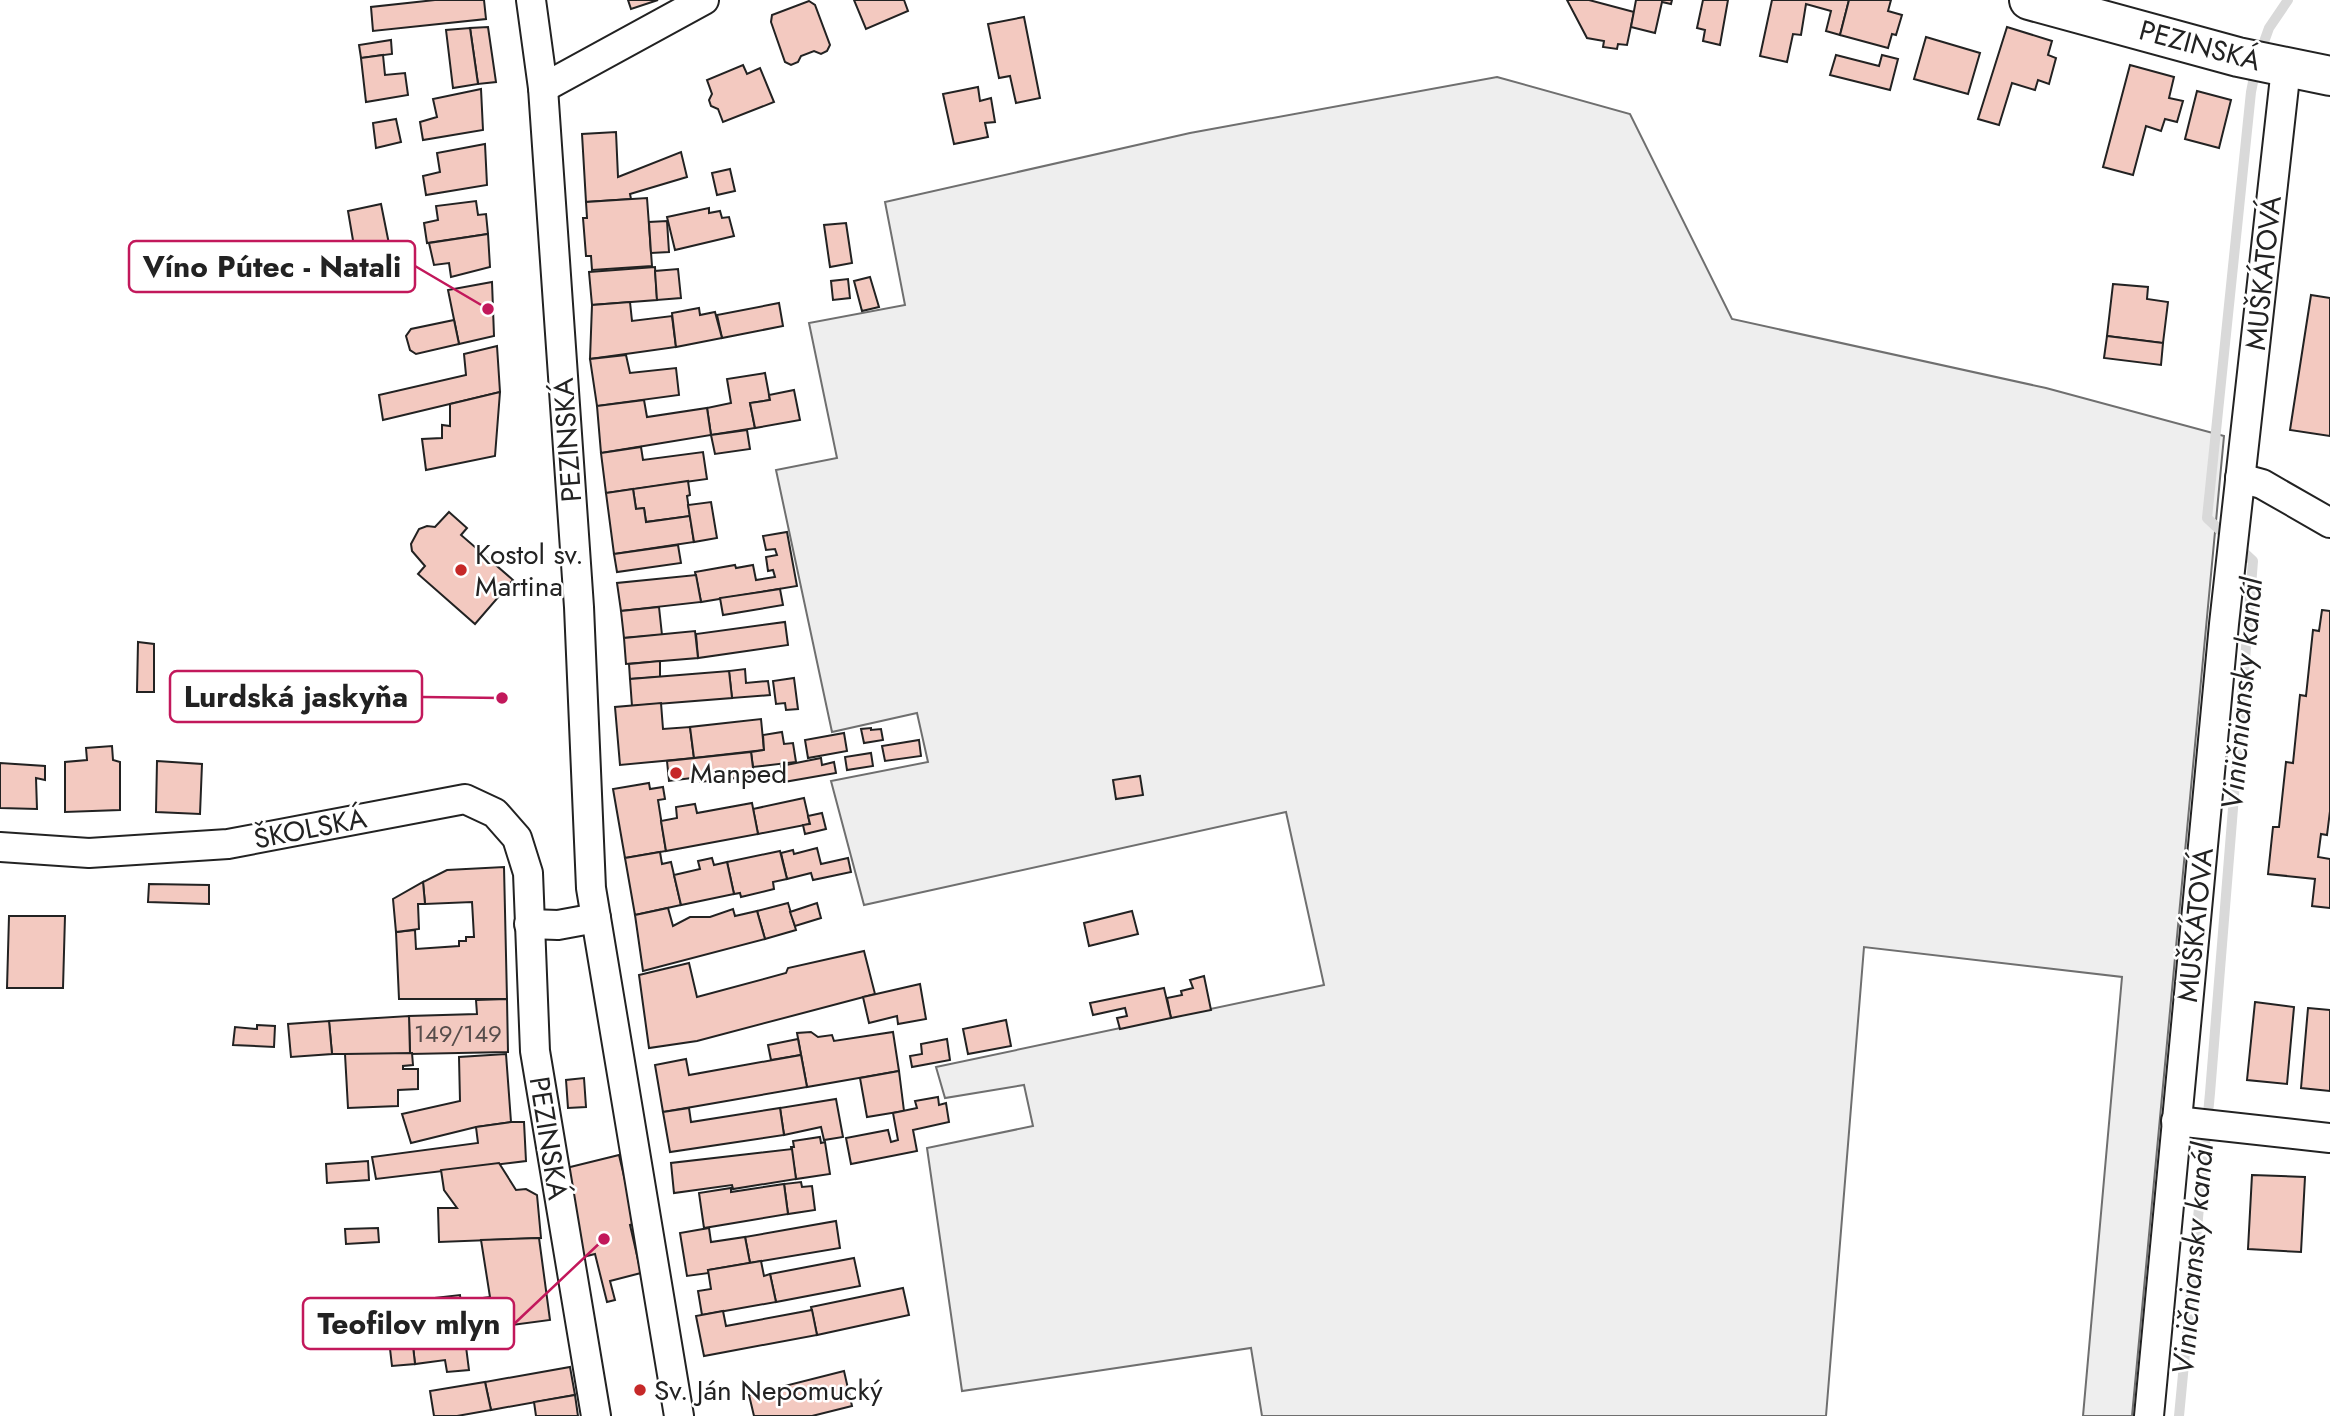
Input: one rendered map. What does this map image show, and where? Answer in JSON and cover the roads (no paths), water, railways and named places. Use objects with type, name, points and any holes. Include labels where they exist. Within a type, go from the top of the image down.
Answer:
[{"type":"main road","name":"PEZINSKÁ","points":[[2029,0],[2263,62],[2330,76]]},
{"type":"street","name":"PEZINSKÁ","points":[[531,0],[543,88],[579,607],[591,888],[679,1416]]},
{"type":"street","points":[[543,88],[704,0]]},
{"type":"street","name":"MUŠKÁTOVÁ","points":[[2149,1416],[2240,478],[2263,62]]},
{"type":"street","points":[[2240,478],[2262,484],[2330,523]]},
{"type":"street","name":"ŠKOLSKÁ","points":[[0,847],[89,853],[228,844],[465,799],[495,813],[517,838],[528,873],[529,924]]},
{"type":"street","points":[[529,924],[558,925],[596,918]]},
{"type":"street","name":"PEZINSKÁ","points":[[529,924],[535,1051],[596,1416]]},
{"type":"street","points":[[2176,1121],[2330,1138]]},
{"type":"waterway","name":"Viničniansky kanál","points":[[2260,53],[2269,28],[2288,0]]},
{"type":"waterway","name":"Viničniansky kanál","points":[[2179,1416],[2210,1093],[2253,561],[2207,518],[2251,92],[2256,67]]},
{"type":"place","name":"Víno Pútec - Natali","points":[[488,309]]},
{"type":"place","name":"Kostol sv. Martina","points":[[461,570]]},
{"type":"place","name":"Lurdská jaskyňa","points":[[502,698]]},
{"type":"place","name":"Manped","points":[[676,773]]},
{"type":"place","name":"Teofilov mlyn","points":[[604,1239]]},
{"type":"place","name":"Sv. Ján Nepomucký","points":[[640,1390]]}]
